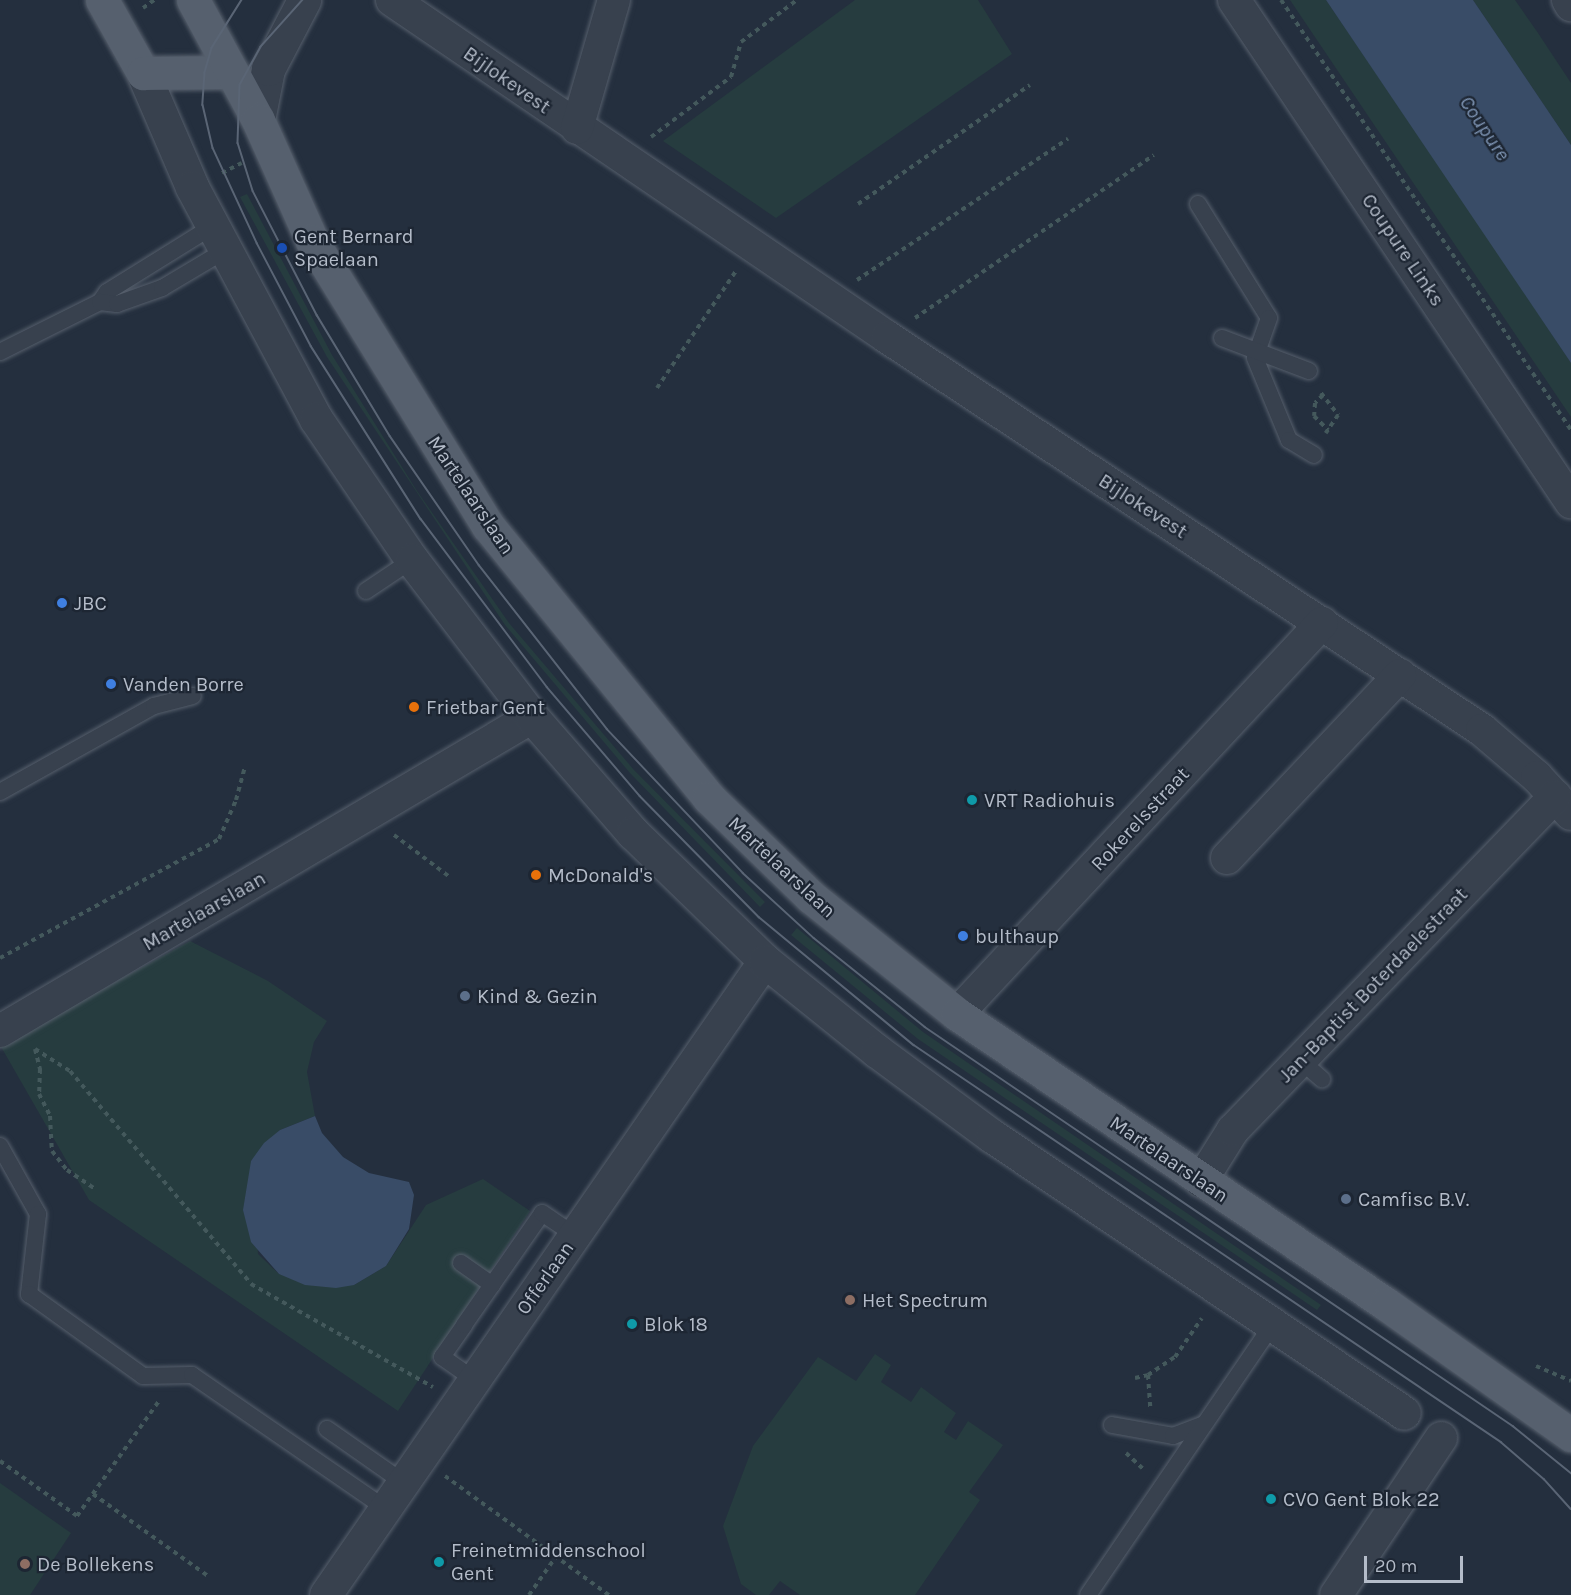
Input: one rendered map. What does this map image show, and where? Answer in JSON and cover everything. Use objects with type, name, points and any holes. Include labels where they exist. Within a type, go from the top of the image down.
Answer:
[{"type":"main road","points":[[102,0],[143,73],[232,72]]},
{"type":"main road","name":"Martelaarslaan","points":[[193,0],[258,120],[312,241],[488,526],[709,798],[811,897],[957,1014],[1571,1435]]},
{"type":"street","points":[[258,120],[268,69],[304,0]]},
{"type":"street","name":"Bijlokevest","points":[[392,0],[752,247],[1482,730],[1563,805]]},
{"type":"street","points":[[577,128],[614,0]]},
{"type":"street","name":"Coupure Links","points":[[1234,0],[1571,502]]},
{"type":"street","points":[[1568,0],[1571,5]]},
{"type":"street","points":[[232,72],[268,69]]},
{"type":"street","points":[[143,73],[218,239],[316,418],[412,560],[532,717],[633,833],[765,961],[877,1051],[992,1136],[1274,1322],[1404,1413]]},
{"type":"street","name":"Rokerelsstraat","points":[[957,1014],[1322,623]]},
{"type":"street","points":[[1227,858],[1400,675]]},
{"type":"street","name":"Martelaarslaan","points":[[2,1030],[532,717]]},
{"type":"street","name":"Jan-Baptist Boterdaelestraat","points":[[1201,1181],[1233,1130],[1311,1070],[1563,805]]},
{"type":"street","name":"Offerlaan","points":[[326,1595],[765,961]]},
{"type":"street","points":[[1336,1595],[1441,1438]]},
{"type":"lane","points":[[1198,204],[1269,318],[1255,358],[1289,440],[1313,454]]},
{"type":"lane","points":[[100,302],[106,291],[218,239]]},
{"type":"lane","points":[[0,352],[100,302],[117,304],[162,288],[218,239]]},
{"type":"lane","points":[[1222,338],[1309,371]]},
{"type":"lane","points":[[366,591],[412,560]]},
{"type":"lane","points":[[0,792],[154,706],[193,696]]},
{"type":"lane","points":[[0,1146],[38,1214],[29,1294],[143,1376],[192,1375],[386,1509]]},
{"type":"lane","points":[[475,1380],[442,1357],[542,1213],[575,1235]]},
{"type":"lane","points":[[461,1263],[492,1285]]},
{"type":"lane","points":[[1088,1595],[1274,1322]]},
{"type":"lane","points":[[1112,1425],[1173,1436],[1204,1424]]},
{"type":"lane","points":[[327,1429],[412,1470]]},
{"type":"path","points":[[622,159],[731,77],[741,42],[797,0]]},
{"type":"path","points":[[1281,0],[1571,430]]},
{"type":"path","points":[[858,204],[1030,85]]},
{"type":"path","points":[[829,298],[1068,139]]},
{"type":"path","points":[[887,337],[1154,154]]},
{"type":"path","points":[[657,388],[752,247]]},
{"type":"path","points":[[1309,371],[1338,415],[1313,454]]},
{"type":"path","points":[[1323,395],[1315,403],[1314,416],[1328,430]]},
{"type":"path","points":[[0,958],[219,839],[236,800],[245,766]]},
{"type":"path","points":[[379,808],[396,840],[451,878]]},
{"type":"path","points":[[2,1030],[70,1071],[251,1284],[420,1377],[457,1405]]},
{"type":"path","points":[[35,1048],[40,1069],[39,1094],[50,1116],[52,1151],[67,1170],[94,1188]]},
{"type":"path","points":[[1135,1378],[1148,1375],[1175,1357],[1221,1287]]},
{"type":"path","points":[[0,1461],[77,1516],[166,1390],[165,1375]]},
{"type":"path","points":[[412,1470],[555,1558],[609,1595]]},
{"type":"path","points":[[93,1494],[208,1576]]},
{"type":"path","points":[[529,1595],[555,1558]]},
{"type":"green space","points":[[855,0],[978,0],[1012,54],[776,218],[663,141]]},
{"type":"green space","points":[[1290,0],[1326,0],[1472,214],[1571,363],[1571,417]]},
{"type":"green space","points":[[1473,0],[1515,0],[1538,33],[1571,83],[1571,145]]},
{"type":"green space","points":[[247,194],[332,355],[417,491],[509,623],[634,770],[765,902],[760,907],[630,773],[505,625],[327,357],[240,197]]},
{"type":"green space","points":[[797,928],[923,1032],[1321,1305],[1317,1310],[918,1039],[791,935]]},
{"type":"green space","points":[[190,941],[268,981],[327,1021],[314,1042],[307,1072],[315,1116],[280,1130],[251,1161],[258,1254],[279,1274],[354,1285],[386,1266],[426,1205],[483,1179],[530,1211],[398,1411],[89,1200],[0,1045]]},
{"type":"green space","points":[[875,1354],[891,1365],[881,1382],[911,1402],[921,1387],[956,1413],[944,1432],[956,1440],[968,1421],[1003,1445],[969,1492],[980,1500],[915,1595],[800,1595],[780,1581],[769,1595],[756,1595],[741,1584],[723,1526],[753,1446],[818,1357],[856,1381]]},
{"type":"green space","name":"De Bollekens","points":[[0,1483],[71,1533],[30,1595],[0,1595]]},
{"type":"water","name":"Coupure","points":[[1326,0],[1473,0],[1509,53],[1571,145],[1571,363]]},
{"type":"water","points":[[315,1116],[322,1133],[343,1157],[369,1173],[409,1182],[414,1195],[409,1229],[386,1266],[354,1285],[336,1288],[305,1285],[279,1274],[251,1242],[243,1210],[251,1161],[264,1143],[280,1130]]},
{"type":"tram line","points":[[242,0],[212,48],[205,73],[203,105],[213,148],[257,243],[311,346],[421,519],[547,687],[640,796],[759,917],[914,1045],[1501,1442],[1544,1479],[1571,1509]]},
{"type":"tram line","points":[[303,0],[261,47],[240,85],[238,143],[253,191],[317,315],[390,436],[479,565],[607,729],[743,873],[814,938],[925,1027],[1513,1426],[1571,1473]]},
{"type":"place","name":"Gent Bernard Spaelaan","points":[[282,248]]},
{"type":"place","name":"JBC","points":[[62,603]]},
{"type":"place","name":"Vanden Borre","points":[[111,684]]},
{"type":"place","name":"Frietbar Gent","points":[[414,707]]},
{"type":"place","name":"VRT Radiohuis","points":[[972,800]]},
{"type":"place","name":"McDonald's","points":[[536,875]]},
{"type":"place","name":"bulthaup","points":[[963,936]]},
{"type":"place","name":"Kind & Gezin","points":[[465,996]]},
{"type":"place","name":"Camfisc B.V.","points":[[1346,1199]]},
{"type":"place","name":"Het Spectrum","points":[[850,1300]]},
{"type":"place","name":"Blok 18","points":[[632,1324]]},
{"type":"place","name":"CVO Gent Blok 22","points":[[1271,1499]]},
{"type":"place","name":"Freinetmiddenschool Gent","points":[[439,1562]]},
{"type":"place","name":"De Bollekens","points":[[25,1564]]}]
